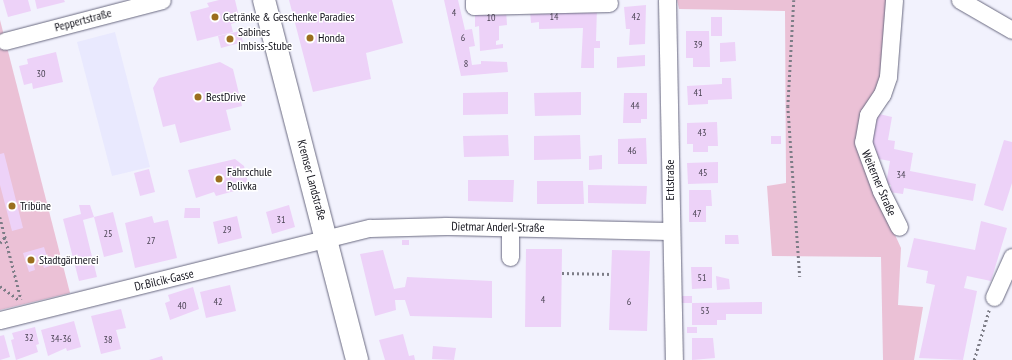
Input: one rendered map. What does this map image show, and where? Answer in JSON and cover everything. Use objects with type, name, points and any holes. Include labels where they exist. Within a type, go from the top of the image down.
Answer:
[{"type":"main road","name":"Kremser Landstraße","points":[[264,0],[358,360]]},
{"type":"street","name":"Peppertstraße","points":[[5,41],[162,0]]},
{"type":"street","points":[[474,0],[474,6],[609,3]]},
{"type":"street","name":"Ertlstraße","points":[[667,0],[674,360]]},
{"type":"street","name":"Weiterner Straße","points":[[894,0],[888,77],[882,94],[868,116],[863,142],[881,191],[899,227]]},
{"type":"street","points":[[960,0],[1012,30]]},
{"type":"street","name":"Dietmar Anderl-Straße","points":[[328,241],[370,228],[510,228],[671,231]]},
{"type":"street","points":[[510,228],[510,257]]},
{"type":"street","name":"Dr.Bilcik-Gasse","points":[[0,320],[328,241]]},
{"type":"street","points":[[994,296],[1012,257]]},
{"type":"path","points":[[794,0],[788,106],[800,278]]},
{"type":"path","points":[[0,217],[22,302],[0,286]]},
{"type":"path","points":[[0,243],[5,237]]},
{"type":"path","points":[[562,273],[612,274]]},
{"type":"path","points":[[974,360],[994,296]]},
{"type":"shaded area","points":[[677,0],[888,0],[883,78],[861,160],[901,248],[898,305],[923,307],[914,360],[883,360],[881,257],[772,256],[767,186],[786,183],[785,11],[679,9]]},
{"type":"shaded area","points":[[0,20],[70,293],[0,310]]},
{"type":"shaded area","points":[[115,32],[150,167],[112,176],[77,42]]},
{"type":"building","points":[[3,0],[28,0],[31,11],[8,17]]},
{"type":"building","points":[[35,0],[64,0],[65,2],[37,9]]},
{"type":"building","name":"Getränke & Geschenke Paradies","points":[[219,0],[235,0],[240,21],[231,24],[233,32],[197,41],[190,12],[209,7],[207,3]]},
{"type":"building","points":[[289,0],[392,0],[403,43],[366,53],[371,79],[313,92]]},
{"type":"building","points":[[444,0],[458,0],[465,30],[472,29],[475,46],[469,47],[472,65],[481,64],[481,61],[507,62],[508,72],[461,76]]},
{"type":"building","points":[[646,5],[645,44],[629,45],[630,29],[626,29],[624,7]]},
{"type":"building","points":[[597,7],[596,41],[600,41],[600,48],[594,48],[594,68],[581,68],[583,28],[539,29],[539,22],[531,23],[530,11]]},
{"type":"building","points":[[506,10],[507,25],[499,26],[499,40],[496,41],[496,45],[503,44],[503,48],[480,51],[479,26],[475,27],[475,11]]},
{"type":"building","points":[[711,17],[722,17],[722,36],[711,36]]},
{"type":"building","name":"Sabines Imbiss-Stube","points":[[240,31],[243,42],[221,48],[218,36]]},
{"type":"building","points":[[686,31],[709,31],[710,67],[693,67],[693,58],[686,58]]},
{"type":"building","points":[[735,42],[736,61],[720,62],[720,43]]},
{"type":"building","points":[[56,52],[63,82],[33,89],[32,83],[24,85],[19,66],[28,64],[27,59]]},
{"type":"building","points":[[645,55],[645,66],[617,68],[617,57]]},
{"type":"building","name":"BestDrive","points":[[220,62],[233,69],[242,106],[226,110],[231,130],[180,143],[175,124],[163,127],[153,88],[159,78]]},
{"type":"building","points":[[722,78],[731,78],[732,99],[708,100],[708,104],[688,105],[687,86],[722,84]]},
{"type":"building","points":[[508,92],[508,114],[463,115],[463,93]]},
{"type":"building","points":[[581,92],[581,115],[535,116],[534,93]]},
{"type":"building","points":[[624,93],[647,93],[647,119],[641,119],[641,123],[623,123]]},
{"type":"building","points":[[875,113],[892,117],[888,140],[895,141],[894,149],[913,153],[910,171],[976,184],[973,201],[904,188],[903,194],[889,192],[891,185],[886,184],[890,161],[869,157]]},
{"type":"building","points":[[717,122],[718,146],[708,146],[708,152],[693,152],[693,144],[687,144],[687,123]]},
{"type":"building","points":[[508,135],[509,156],[464,157],[463,136]]},
{"type":"building","points":[[580,135],[581,159],[534,160],[534,136]]},
{"type":"building","points":[[771,136],[781,136],[781,144],[771,144]]},
{"type":"building","points":[[646,138],[647,164],[618,164],[618,139]]},
{"type":"building","points":[[1004,140],[1012,142],[1012,183],[1003,211],[984,205]]},
{"type":"building","name":"Tribüne","points":[[4,153],[23,228],[12,231],[0,185],[0,154]]},
{"type":"building","points":[[602,155],[602,169],[589,170],[589,156]]},
{"type":"building","name":"Fahrschule Polivka","points":[[235,159],[244,166],[249,187],[216,196],[214,192],[196,198],[188,170]]},
{"type":"building","points":[[718,162],[718,183],[688,184],[687,163]]},
{"type":"building","points":[[149,169],[155,192],[140,196],[134,173]]},
{"type":"building","points":[[468,180],[514,180],[513,202],[468,201]]},
{"type":"building","points":[[537,181],[583,181],[584,204],[537,204]]},
{"type":"building","points":[[588,185],[647,186],[646,204],[588,203]]},
{"type":"building","points":[[689,190],[711,190],[712,206],[706,206],[706,222],[689,222]]},
{"type":"building","points":[[79,205],[90,205],[94,217],[83,220],[97,277],[79,281],[63,219],[81,214]]},
{"type":"building","points":[[289,205],[295,227],[272,234],[266,212]]},
{"type":"building","points":[[185,208],[200,208],[200,218],[184,218]]},
{"type":"building","points":[[113,212],[123,252],[104,257],[94,217]]},
{"type":"building","points":[[152,216],[154,223],[168,220],[177,258],[135,268],[125,223]]},
{"type":"building","points":[[237,216],[242,238],[218,244],[213,222]]},
{"type":"building","points":[[981,221],[1007,228],[991,281],[967,276],[964,288],[977,291],[963,360],[919,358],[935,285],[926,283],[928,271],[907,267],[914,238],[975,250]]},
{"type":"building","points":[[725,235],[738,235],[739,244],[725,244]]},
{"type":"building","points":[[402,240],[409,240],[409,245],[402,245]]},
{"type":"building","name":"Stadtgärtnerei","points":[[44,247],[50,266],[44,268],[41,259],[33,261],[35,270],[29,272],[23,253]]},
{"type":"building","points":[[526,249],[562,249],[561,327],[525,327]]},
{"type":"building","points":[[383,250],[394,289],[405,287],[407,277],[492,281],[492,318],[410,316],[405,300],[395,300],[396,310],[375,316],[360,254]]},
{"type":"building","points":[[612,250],[650,251],[647,331],[609,330]]},
{"type":"building","points":[[691,267],[712,267],[712,288],[692,289]]},
{"type":"building","points":[[716,276],[729,279],[730,289],[717,290]]},
{"type":"building","points":[[230,285],[236,311],[206,318],[200,292]]},
{"type":"building","points":[[193,287],[199,309],[170,320],[165,303],[170,301],[168,295]]},
{"type":"building","points":[[681,296],[692,296],[692,303],[681,303]]},
{"type":"building","points":[[762,302],[762,314],[726,314],[726,320],[717,320],[717,325],[692,325],[692,303]]},
{"type":"building","points":[[121,309],[126,328],[116,330],[121,349],[101,354],[91,316]]},
{"type":"building","points":[[74,321],[81,347],[67,351],[66,348],[48,356],[41,330]]},
{"type":"building","points":[[35,327],[39,344],[36,345],[38,352],[16,360],[11,340],[14,339],[12,333]]},
{"type":"building","points":[[687,327],[697,327],[697,333],[687,333]]},
{"type":"building","points":[[403,334],[409,356],[414,355],[415,360],[385,360],[379,340]]},
{"type":"building","points":[[4,335],[10,357],[0,360],[0,336]]},
{"type":"building","points":[[692,338],[713,338],[715,358],[692,360]]},
{"type":"building","points":[[433,346],[456,348],[454,360],[432,359]]},
{"type":"building","points":[[162,356],[163,360],[149,360]]},
{"type":"place","name":"Getränke & Geschenke Paradies","points":[[215,17]]},
{"type":"place","name":"Honda","points":[[310,38]]},
{"type":"place","name":"Sabines Imbiss-Stube","points":[[230,39]]},
{"type":"place","name":"BestDrive","points":[[198,97]]},
{"type":"place","name":"Fahrschule Polivka","points":[[219,179]]},
{"type":"place","name":"Tribüne","points":[[12,206]]},
{"type":"place","name":"Stadtgärtnerei","points":[[31,260]]}]
